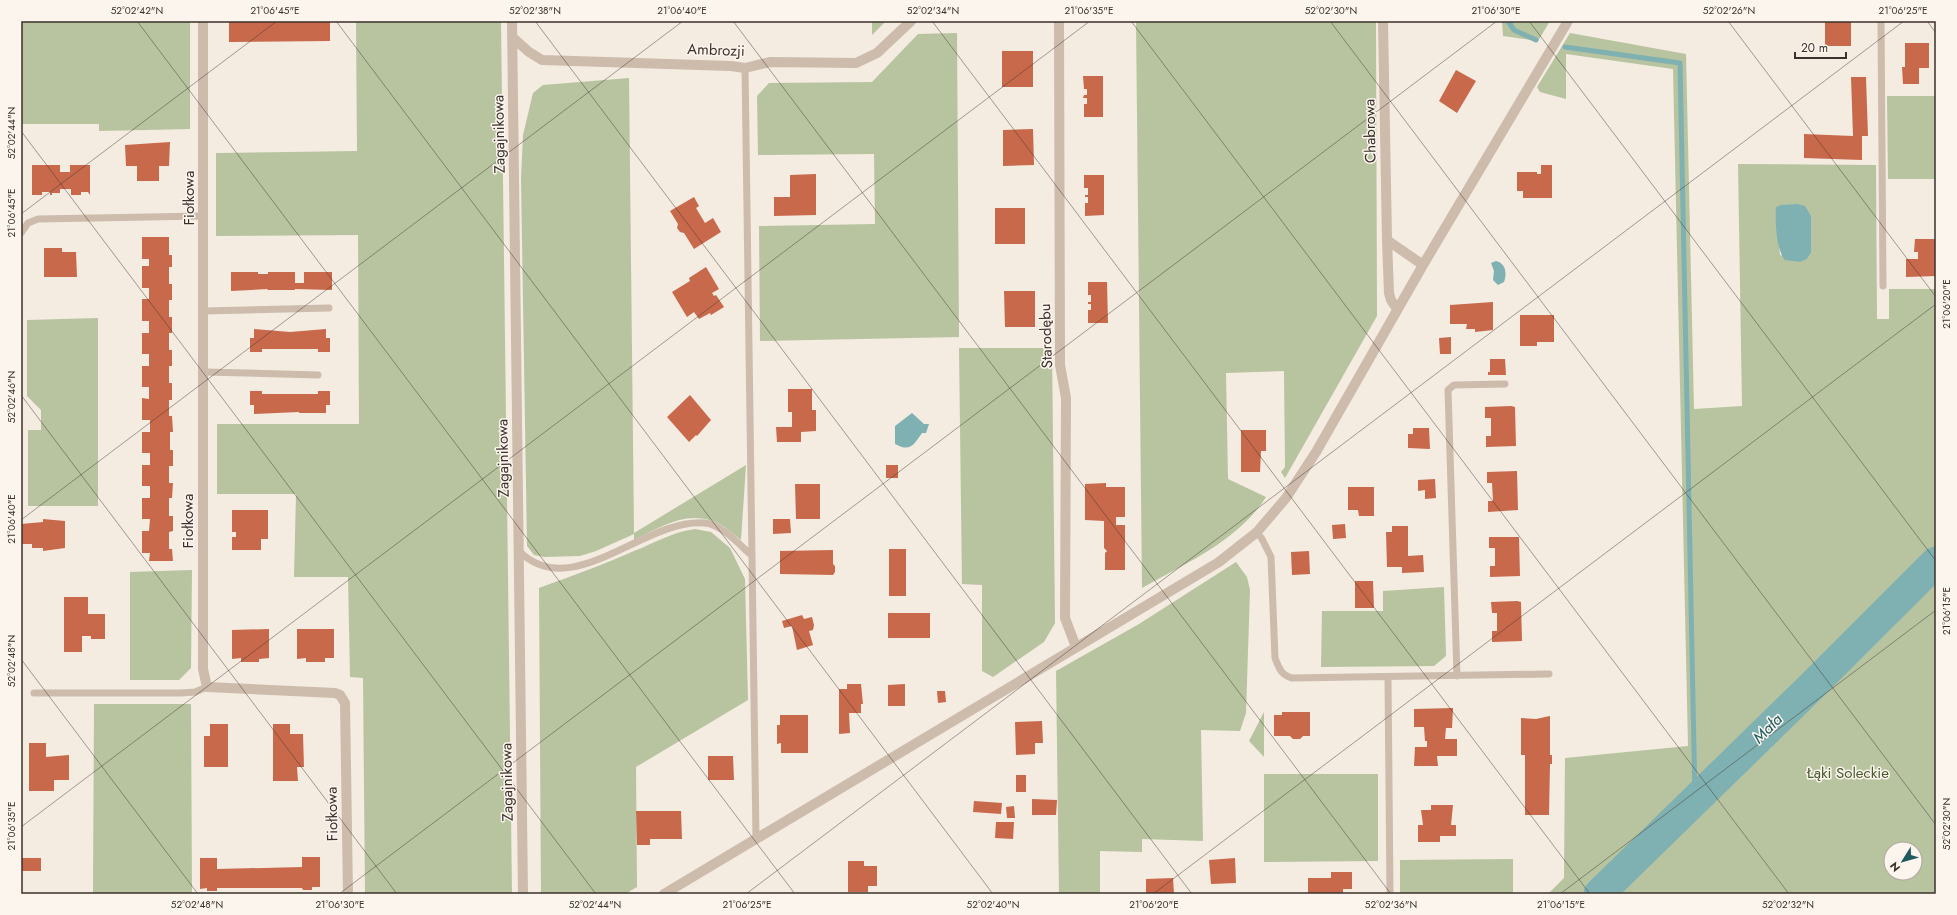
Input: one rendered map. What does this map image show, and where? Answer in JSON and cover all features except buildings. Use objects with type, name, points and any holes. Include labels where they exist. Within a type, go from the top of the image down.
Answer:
[{"type":"street","name":"Fiołkowa","points":[[203,21],[203,669],[207,687],[334,693],[343,699],[345,703],[348,894]]},
{"type":"street","name":"Zagajnikowa","points":[[512,21],[520,552],[523,894]]},
{"type":"street","name":"Ambrozji","points":[[512,37],[542,60],[731,66],[745,68],[770,62],[838,64],[856,63],[877,54],[911,21]]},
{"type":"street","name":"Starodębu","points":[[1059,21],[1060,365],[1066,398],[1067,454],[1065,618],[1076,647]]},
{"type":"street","name":"Chabrowa","points":[[1384,21],[1389,293],[1390,300],[1397,309]]},
{"type":"street","points":[[664,894],[1219,562],[1257,532],[1286,498],[1316,452],[1397,309],[1568,21]]},
{"type":"street","points":[[1387,240],[1423,265]]},
{"type":"lane","points":[[1881,21],[1882,286]]},
{"type":"lane","points":[[745,68],[752,555],[756,700],[756,838]]},
{"type":"lane","points":[[21,233],[28,223],[38,219],[204,216]]},
{"type":"lane","points":[[204,311],[329,308]]},
{"type":"lane","points":[[204,372],[318,375]]},
{"type":"lane","points":[[1457,676],[1448,390],[1454,384],[1505,384]]},
{"type":"lane","points":[[520,552],[528,560],[541,566],[573,567],[598,560],[673,526],[705,522],[725,531],[752,555]]},
{"type":"lane","points":[[1257,532],[1272,557],[1275,658],[1279,670],[1284,676],[1292,678],[1388,678],[1549,674]]},
{"type":"lane","points":[[1388,678],[1390,894]]},
{"type":"lane","points":[[34,693],[181,693],[195,692],[207,687]]},
{"type":"green space","points":[[21,21],[190,21],[190,129],[99,131],[99,124],[21,124]]},
{"type":"green space","points":[[356,21],[501,21],[512,894],[365,894],[363,678],[350,677],[348,577],[294,577],[296,494],[217,494],[217,424],[359,424],[358,235],[216,236],[216,153],[357,151]]},
{"type":"green space","points":[[872,21],[886,21],[872,35]]},
{"type":"green space","points":[[1136,21],[1376,21],[1377,316],[1285,478],[1281,472],[1285,467],[1284,371],[1226,373],[1228,479],[1266,497],[1254,513],[1226,539],[1193,560],[1142,588]]},
{"type":"green space","points":[[1502,21],[1550,21],[1538,41],[1503,36]]},
{"type":"green space","points":[[957,33],[959,337],[760,341],[759,226],[875,224],[874,154],[758,155],[757,96],[769,83],[872,82],[918,34]]},
{"type":"green space","name":"Łąki Soleckie","points":[[1570,33],[1686,54],[1694,409],[1742,406],[1738,164],[1876,165],[1877,319],[1889,319],[1889,289],[1936,289],[1936,894],[1548,894],[1564,878],[1565,758],[1688,746],[1673,69],[1566,54],[1566,99],[1540,92],[1537,87]],"holes":[[[1811,216],[1811,253],[1807,259],[1801,262],[1780,255],[1776,218]]]},
{"type":"green space","points":[[629,78],[634,533],[746,465],[741,540],[717,522],[702,518],[692,518],[672,522],[634,540],[634,534],[596,551],[580,556],[544,557],[534,555],[527,546],[521,179],[523,135],[533,93],[543,85]]},
{"type":"green space","points":[[1887,96],[1936,96],[1936,179],[1888,179]]},
{"type":"green space","points":[[98,318],[98,506],[28,506],[28,430],[41,430],[41,410],[27,396],[27,320]]},
{"type":"green space","points":[[959,348],[1052,348],[1055,623],[1044,642],[993,677],[982,671],[982,585],[962,584]]},
{"type":"green space","points":[[695,529],[711,532],[730,548],[745,579],[748,700],[636,767],[637,887],[625,894],[541,894],[539,588],[611,561],[671,535]]},
{"type":"green space","points":[[1236,562],[1247,577],[1250,590],[1246,713],[1240,731],[1201,730],[1203,841],[1142,839],[1142,852],[1100,851],[1100,894],[1059,894],[1056,671],[1139,624]]},
{"type":"green space","points":[[192,570],[191,668],[179,680],[130,680],[130,572]]},
{"type":"green space","points":[[1444,587],[1446,656],[1434,666],[1321,667],[1322,611],[1383,611],[1383,591]]},
{"type":"green space","points":[[94,704],[191,704],[192,894],[93,894]]},
{"type":"green space","points":[[1264,712],[1264,757],[1249,741]]},
{"type":"green space","points":[[1264,774],[1378,774],[1378,861],[1264,862]]},
{"type":"green space","points":[[1513,859],[1513,894],[1400,894],[1400,860]]},
{"type":"water","points":[[1797,204],[1805,206],[1811,216],[1811,253],[1807,259],[1801,262],[1785,260],[1778,243],[1776,227],[1776,207],[1781,205]]},
{"type":"water","points":[[1496,261],[1502,264],[1505,269],[1504,282],[1498,285],[1493,280],[1494,271],[1491,263]]},
{"type":"water","points":[[912,413],[924,424],[929,424],[926,433],[922,433],[911,446],[904,447],[895,444],[895,426]]},
{"type":"waterway","points":[[1508,21],[1514,30],[1536,40]]},
{"type":"waterway","points":[[1565,47],[1680,63],[1695,799]]},
{"type":"waterway","name":"Mała","points":[[1599,894],[1814,684],[1936,562]]}]
